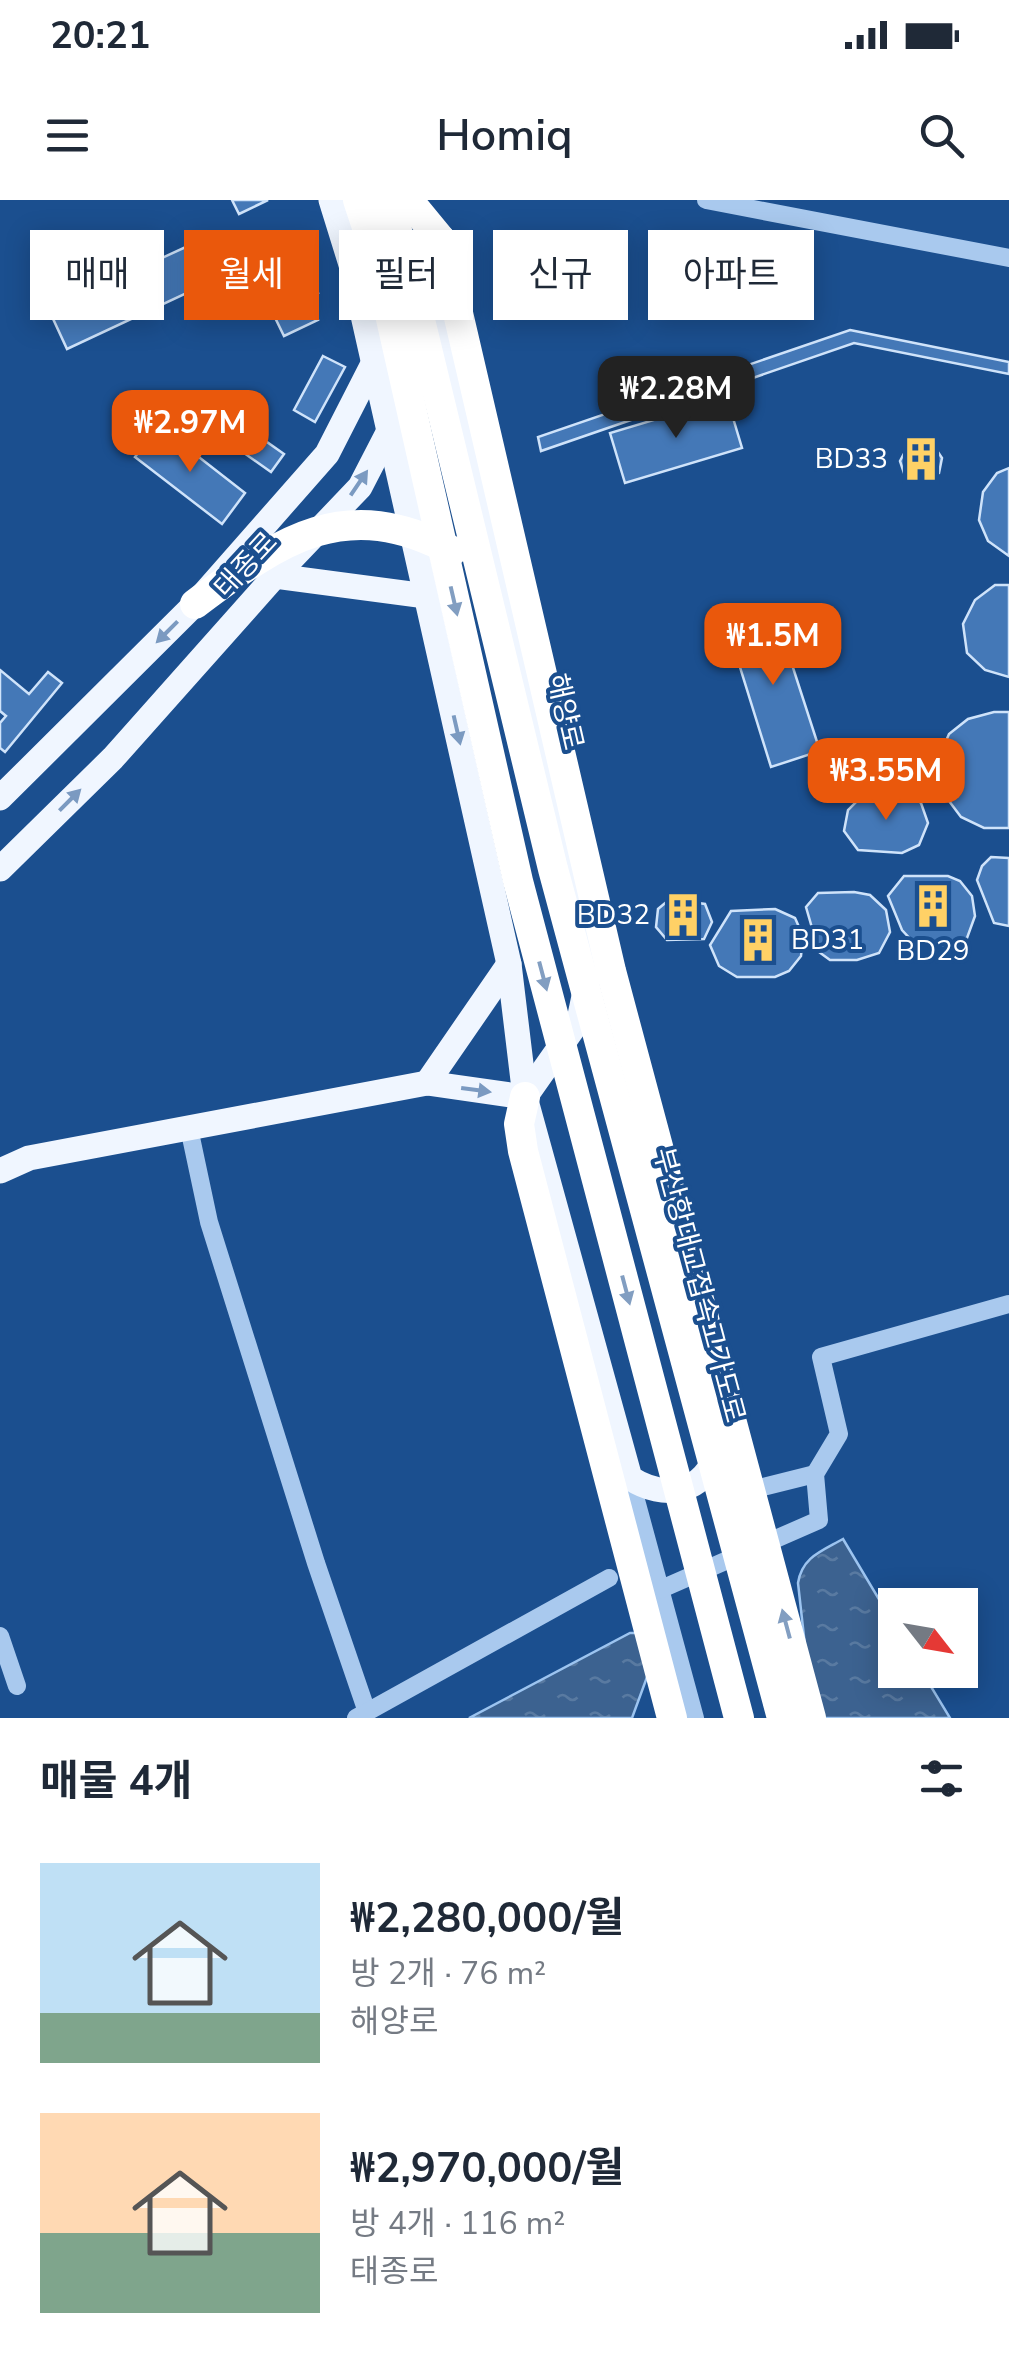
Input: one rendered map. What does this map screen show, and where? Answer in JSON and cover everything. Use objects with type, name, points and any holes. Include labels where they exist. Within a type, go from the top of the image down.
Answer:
[{"type":"highway","points":[[358,200],[377,257],[518,882],[738,1718]]},
{"type":"highway","name":"부산항대교접속고가도로","points":[[388,200],[406,258],[553,870],[782,1718]]},
{"type":"highway","points":[[403,200],[440,240],[611,971],[811,1718]]},
{"type":"highway","points":[[195,604],[248,563],[288,541],[334,527],[382,524],[423,536],[462,556],[496,583],[528,620]]},
{"type":"highway","points":[[525,1096],[519,1124],[523,1150],[672,1718]]},
{"type":"main road","points":[[331,200],[353,271],[509,964],[525,1096],[630,1478],[655,1492],[668,1492],[698,1483],[710,1471],[720,1434],[434,252],[403,200]]},
{"type":"main road","points":[[403,200],[444,328]]},
{"type":"main road","name":"태종로","points":[[0,869],[113,758],[274,576],[360,488],[444,328]]},
{"type":"main road","name":"해양로","points":[[444,328],[592,958],[578,1020],[525,1096]]},
{"type":"main road","name":"태종로","points":[[0,798],[195,604],[327,454],[374,362]]},
{"type":"main road","points":[[274,576],[426,596]]},
{"type":"main road","points":[[427,1083],[509,964]]},
{"type":"main road","points":[[0,1170],[29,1158],[427,1083],[525,1096]]},
{"type":"street","points":[[706,200],[1009,258]]},
{"type":"street","points":[[190,1128],[209,1222],[362,1715],[609,1578]]},
{"type":"street","points":[[659,1590],[819,1520],[815,1474],[839,1434],[820,1356],[1009,1304]]},
{"type":"street","points":[[717,1456],[743,1555]]},
{"type":"street","points":[[728,1495],[815,1474]]},
{"type":"street","points":[[630,1478],[695,1718]]},
{"type":"street","points":[[0,1636],[17,1686]]},
{"type":"water","points":[[843,1539],[878,1598],[878,1688],[932,1688],[950,1718],[824,1718],[807,1664],[798,1583],[808,1561]]},
{"type":"water","points":[[630,1633],[641,1633],[650,1669],[632,1718],[469,1718]]},
{"type":"building","points":[[232,200],[268,200],[239,214]]},
{"type":"building","points":[[184,248],[184,294],[164,304],[164,257]]},
{"type":"building","points":[[54,320],[129,320],[67,349]]},
{"type":"building","points":[[276,320],[318,320],[284,336]]},
{"type":"building","points":[[850,330],[1009,362],[1009,374],[854,343],[541,451],[538,437]]},
{"type":"building","points":[[323,356],[345,367],[315,422],[294,410]]},
{"type":"building","points":[[727,398],[742,448],[625,483],[610,433]]},
{"type":"building","points":[[240,423],[284,454],[271,472],[227,441]]},
{"type":"building","points":[[159,426],[245,493],[222,524],[135,457]]},
{"type":"building","name":"BD33","points":[[908,446],[934,446],[942,458],[939,473],[905,476],[900,461]]},
{"type":"building","points":[[1009,468],[1009,556],[988,541],[979,520],[983,492],[997,473]]},
{"type":"building","points":[[995,585],[1009,585],[1009,677],[985,670],[967,653],[963,624],[975,600]]},
{"type":"building","points":[[774,609],[820,751],[771,767],[726,622]]},
{"type":"building","points":[[0,670],[29,694],[48,672],[62,683],[5,752],[0,748],[0,723],[6,716],[0,711]]},
{"type":"building","points":[[1009,712],[1009,828],[984,828],[961,817],[943,793],[936,764],[949,734],[968,719]]},
{"type":"building","points":[[881,791],[911,795],[921,803],[928,823],[919,845],[902,853],[858,850],[844,831],[848,810],[861,797]]},
{"type":"building","points":[[991,857],[1009,858],[1009,926],[994,923],[977,880],[982,866]]},
{"type":"building","name":"BD29","points":[[904,876],[948,876],[960,881],[972,896],[975,916],[967,938],[945,945],[915,944],[902,930],[888,896]]},
{"type":"building","points":[[818,893],[870,895],[886,910],[890,932],[879,953],[857,960],[830,960],[819,952],[806,907]]},
{"type":"building","name":"BD32","points":[[670,899],[705,904],[712,922],[704,939],[667,940],[656,927],[658,909]]},
{"type":"building","name":"BD31","points":[[775,909],[795,918],[803,936],[801,956],[789,971],[775,977],[737,977],[719,966],[710,945],[731,911]]},
{"type":"place","name":"BD33","points":[[921,459]]},
{"type":"place","name":"BD29","points":[[933,906]]},
{"type":"place","name":"BD32","points":[[683,915]]},
{"type":"place","name":"BD31","points":[[758,940]]}]
